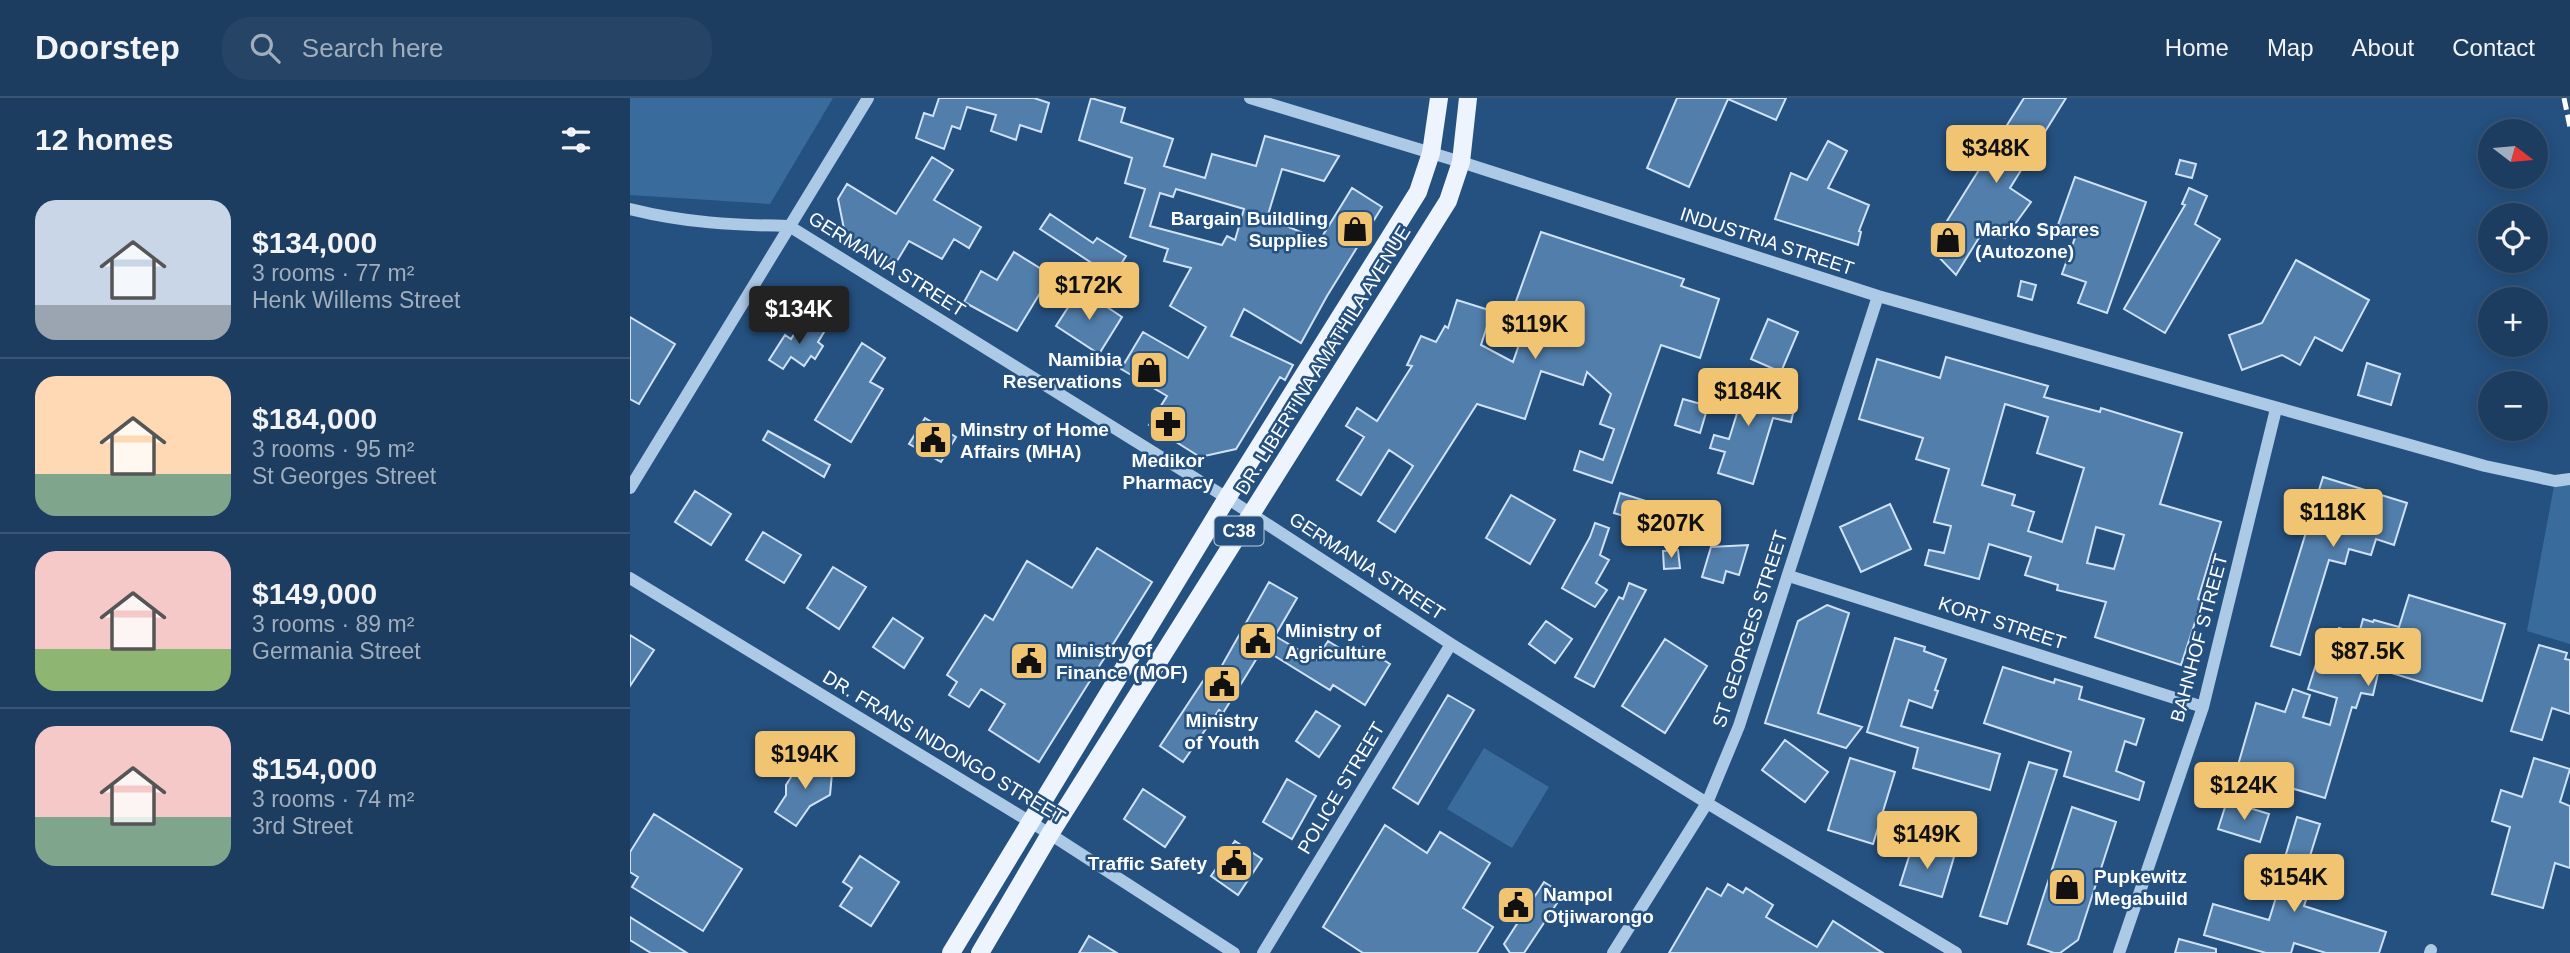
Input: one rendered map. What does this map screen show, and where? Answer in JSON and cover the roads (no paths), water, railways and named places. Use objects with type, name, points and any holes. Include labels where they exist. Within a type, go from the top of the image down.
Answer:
[{"type":"main road","name":"DR. LIBERTINA AMATHILA AVENUE","points":[[951,953],[1227,498],[1418,192],[1431,153],[1439,98]]},
{"type":"main road","name":"DR. LIBERTINA AMATHILA AVENUE","points":[[980,953],[1050,834],[1448,201],[1461,162],[1468,98]]},
{"type":"street","points":[[630,488],[868,98]]},
{"type":"street","name":"INDUSTRIA STREET","points":[[1250,98],[1461,162],[1878,296],[2485,466],[2555,481],[2570,479]]},
{"type":"street","name":"GERMANIA STREET","points":[[630,209],[668,219],[717,225],[789,226],[1227,498],[1451,644],[1956,953]]},
{"type":"street","name":"ST GEORGES STREET","points":[[1613,953],[1707,803],[1740,726],[1878,296]]},
{"type":"street","name":"BAHNHOF STREET","points":[[2119,953],[2203,707],[2276,409]]},
{"type":"street","name":"KORT STREET","points":[[1788,576],[2203,707]]},
{"type":"street","name":"DR. FRANS INDONGO STREET","points":[[630,578],[1050,834],[1234,953]]},
{"type":"street","name":"POLICE STREET","points":[[1263,953],[1451,644]]},
{"type":"railway","points":[[2564,98],[2570,127]]},
{"type":"place","name":"Bargain Buildling Supplies","points":[[1355,229]]},
{"type":"place","name":"Marko Spares (Autozone)","points":[[1948,240]]},
{"type":"place","name":"Namibia Reservations","points":[[1149,370]]},
{"type":"place","name":"Medikor Pharmacy","points":[[1168,424]]},
{"type":"place","name":"Minstry of Home Affairs (MHA)","points":[[933,440]]},
{"type":"place","name":"Ministry of Agriculture","points":[[1258,641]]},
{"type":"place","name":"Ministry of Finance (MOF)","points":[[1029,661]]},
{"type":"place","name":"Ministry of Youth","points":[[1222,684]]},
{"type":"place","name":"Traffic Safety","points":[[1234,863]]},
{"type":"place","name":"Pupkewitz Megabuild","points":[[2067,887]]},
{"type":"place","name":"Nampol Otjiwarongo","points":[[1516,905]]}]
